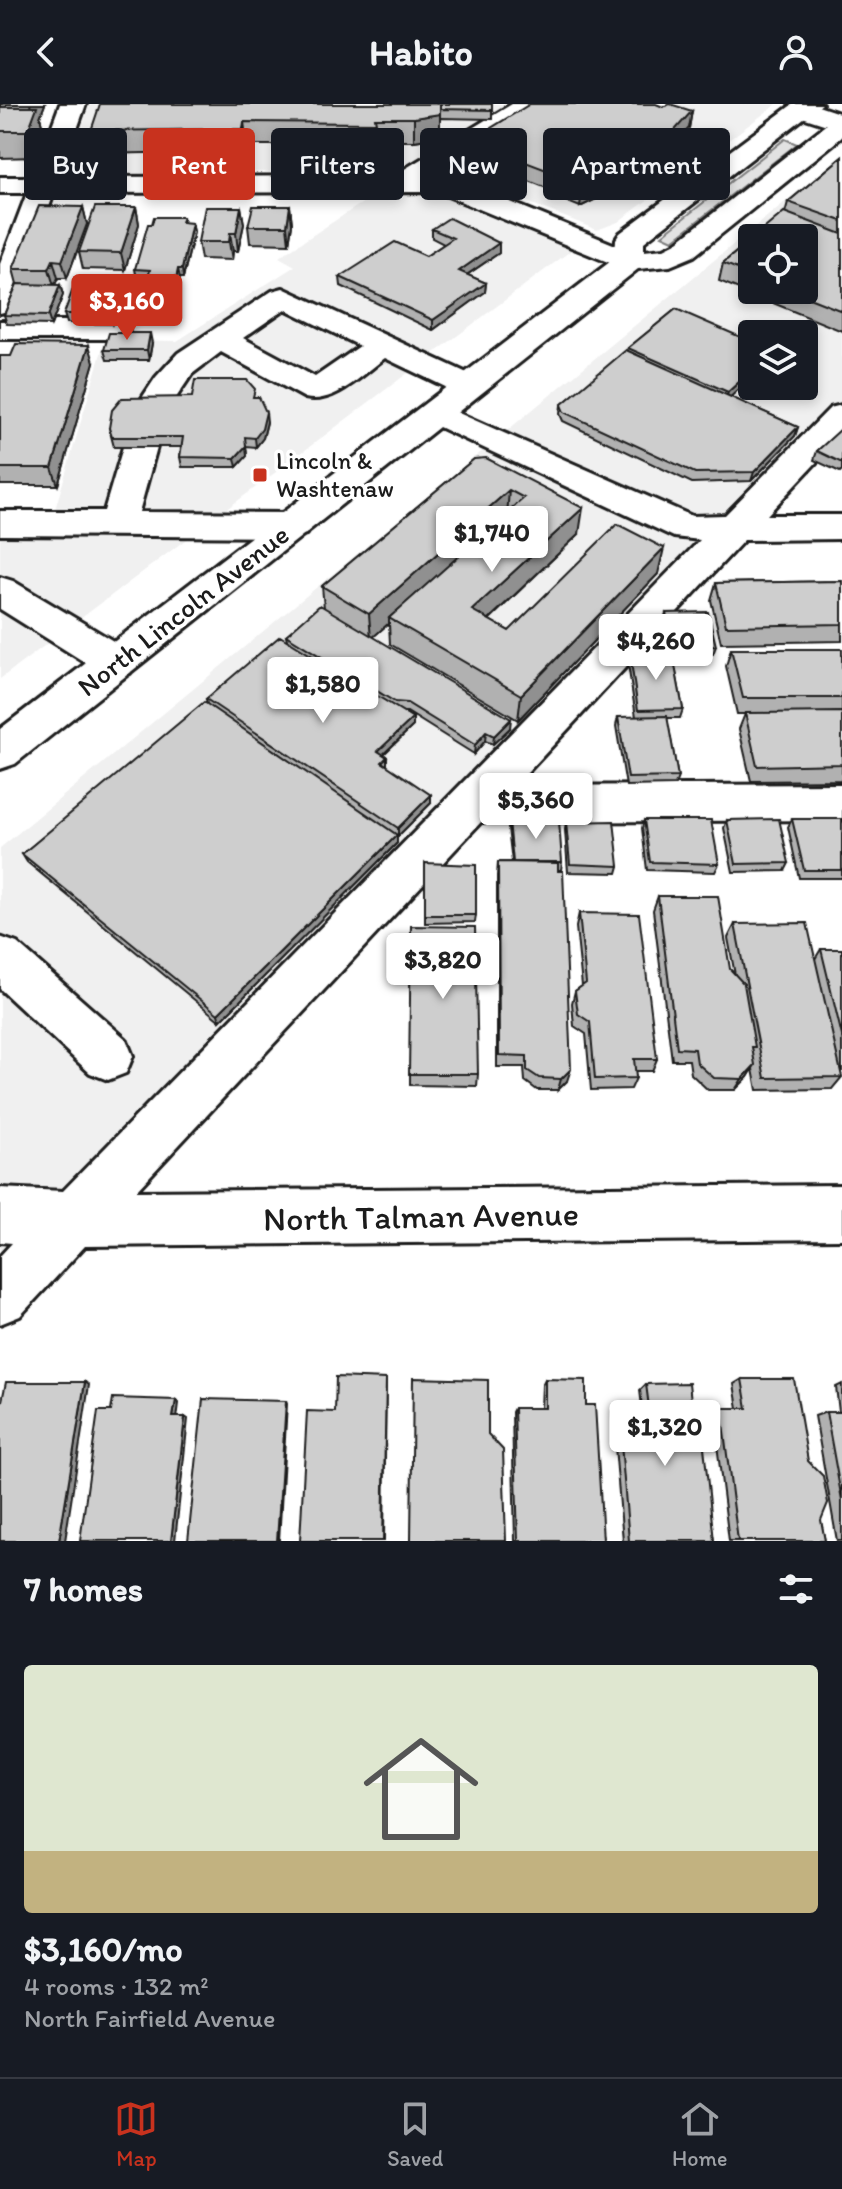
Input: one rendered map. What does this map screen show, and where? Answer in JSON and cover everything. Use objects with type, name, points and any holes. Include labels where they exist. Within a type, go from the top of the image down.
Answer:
[{"type":"main road","points":[[65,128],[73,104]]},
{"type":"main road","points":[[404,181],[530,104]]},
{"type":"main road","points":[[404,184],[442,184],[630,261],[670,257],[684,250],[842,123],[805,107]]},
{"type":"main road","name":"North Lincoln Avenue","points":[[0,752],[630,261],[630,239],[805,107]]},
{"type":"main road","points":[[127,185],[271,184]]},
{"type":"main road","points":[[0,185],[24,185]]},
{"type":"main road","points":[[0,304],[40,200]]},
{"type":"main road","points":[[153,407],[172,374],[191,356],[283,297],[469,386]]},
{"type":"main road","points":[[0,330],[114,330]]},
{"type":"main road","points":[[221,339],[317,391],[382,345]]},
{"type":"main road","points":[[436,413],[687,528],[842,527]]},
{"type":"main road","points":[[0,1296],[842,415]]},
{"type":"main road","points":[[118,524],[140,447]]},
{"type":"main road","points":[[0,523],[293,525]]},
{"type":"main road","points":[[0,591],[116,662]]},
{"type":"main road","points":[[470,804],[842,802]]},
{"type":"main road","points":[[0,958],[108,1056]]},
{"type":"main road","name":"North Talman Avenue","points":[[0,1215],[73,1219],[842,1212]]},
{"type":"shaded area","points":[[90,104],[777,104],[730,139],[730,128],[543,128],[543,200],[648,200],[618,222],[597,230],[522,200],[527,200],[527,128],[420,128],[420,170],[404,170],[404,128],[271,128],[271,172],[255,172],[255,128],[143,128],[143,173],[127,173],[127,128],[81,128]]},
{"type":"shaded area","points":[[785,139],[797,144],[730,196],[730,182]]},
{"type":"shaded area","points":[[842,155],[842,415],[0,1296],[0,848],[738,241],[738,304],[818,304],[818,224],[758,224]]},
{"type":"shaded area","points":[[420,184],[420,200],[482,200],[585,240],[0,679],[0,523],[51,523],[105,340],[177,341],[295,266],[279,257],[367,200],[404,200],[404,185]]},
{"type":"shaded area","points":[[707,200],[725,200],[673,240],[662,235]]},
{"type":"building","points":[[100,104],[440,104],[440,114],[375,118],[376,123],[244,122],[243,128],[127,131],[127,128],[92,128]]},
{"type":"building","points":[[440,104],[492,104],[492,110],[440,109]]},
{"type":"building","points":[[530,104],[656,104],[663,107],[670,104],[692,111],[677,128],[543,128],[543,169],[527,163],[527,128],[491,128]]},
{"type":"building","points":[[0,107],[37,107],[29,128],[24,128],[24,131],[0,131]]},
{"type":"building","points":[[842,157],[842,221],[788,202]]},
{"type":"building","points":[[39,206],[83,207],[62,261],[53,260],[49,269],[13,269]]},
{"type":"building","points":[[253,206],[290,206],[287,226],[248,226]]},
{"type":"building","points":[[95,207],[136,207],[121,253],[79,252]]},
{"type":"building","points":[[205,207],[241,207],[236,233],[230,233],[229,242],[198,242]]},
{"type":"building","points":[[784,212],[816,224],[770,224]]},
{"type":"building","points":[[154,217],[183,217],[181,222],[192,223],[182,269],[178,269],[176,279],[148,278],[150,270],[135,269],[148,224],[152,224]]},
{"type":"building","points":[[449,218],[499,243],[459,271],[486,283],[433,320],[340,277],[395,242],[426,256],[453,238],[432,229]]},
{"type":"building","points":[[818,225],[842,234],[842,311],[818,301]]},
{"type":"building","points":[[738,251],[738,269],[723,263]]},
{"type":"building","points":[[17,284],[60,285],[48,316],[4,315]]},
{"type":"building","points":[[74,286],[118,286],[109,314],[64,314]]},
{"type":"building","points":[[676,309],[738,336],[738,383],[728,392],[628,348]]},
{"type":"building","points":[[109,333],[150,333],[147,350],[104,350]]},
{"type":"building","points":[[16,344],[89,345],[52,468],[0,468],[0,356],[11,356]]},
{"type":"building","points":[[626,350],[798,427],[754,472],[695,473],[564,412],[561,405]]},
{"type":"building","points":[[195,380],[247,380],[255,389],[253,397],[259,397],[266,412],[262,429],[255,438],[245,437],[246,446],[235,458],[180,457],[183,437],[112,437],[109,428],[112,410],[122,398],[192,397]]},
{"type":"building","points":[[842,429],[842,463],[817,451]]},
{"type":"building","points":[[486,458],[583,508],[472,610],[509,631],[617,524],[664,548],[521,695],[389,618],[524,498],[509,490],[369,614],[322,586],[474,459]]},
{"type":"building","points":[[842,581],[842,624],[726,626],[716,583]]},
{"type":"building","points":[[320,605],[511,719],[494,736],[486,732],[475,745],[407,703],[395,702],[286,635]]},
{"type":"building","points":[[708,612],[716,646],[674,647],[666,613]]},
{"type":"building","points":[[280,636],[413,718],[378,751],[387,757],[382,762],[431,795],[398,828],[206,699]]},
{"type":"building","points":[[731,649],[842,649],[842,698],[743,698]]},
{"type":"building","points":[[630,655],[673,655],[683,709],[638,710]]},
{"type":"building","points":[[204,702],[397,835],[218,1014],[22,854]]},
{"type":"building","points":[[842,712],[842,764],[757,766],[745,713]]},
{"type":"building","points":[[667,716],[678,777],[628,778],[618,717]]},
{"type":"building","points":[[779,819],[789,863],[736,864],[727,820]]},
{"type":"building","points":[[792,819],[842,819],[842,870],[804,870]]},
{"type":"building","points":[[509,820],[559,821],[562,862],[513,862]]},
{"type":"building","points":[[644,820],[711,820],[719,864],[650,862]]},
{"type":"building","points":[[614,821],[619,866],[570,864],[566,822]]},
{"type":"building","points":[[498,862],[558,863],[558,871],[563,871],[571,1069],[561,1079],[539,1078],[527,1070],[527,1056],[499,1055]]},
{"type":"building","points":[[425,863],[476,865],[476,915],[425,915]]},
{"type":"building","points":[[658,896],[718,896],[730,969],[744,984],[755,1047],[752,1047],[755,1065],[742,1079],[714,1078],[697,1063],[695,1049],[677,1048]]},
{"type":"building","points":[[579,913],[639,914],[657,1059],[634,1059],[636,1078],[595,1079],[590,1022],[578,1014],[575,991],[586,983]]},
{"type":"building","points":[[807,923],[842,1077],[765,1078],[735,924]]},
{"type":"building","points":[[411,926],[475,927],[478,1074],[409,1074]]},
{"type":"building","points":[[821,949],[842,949],[842,1036]]},
{"type":"building","points":[[336,1377],[386,1379],[383,1541],[300,1541],[307,1411],[335,1412]]},
{"type":"building","points":[[413,1378],[488,1380],[488,1434],[503,1450],[506,1541],[411,1541]]},
{"type":"building","points":[[545,1379],[586,1380],[586,1405],[595,1405],[603,1541],[518,1541],[514,1408],[545,1408]]},
{"type":"building","points":[[742,1379],[794,1379],[808,1461],[823,1476],[828,1503],[821,1520],[825,1541],[738,1541],[721,1408],[747,1408]]},
{"type":"building","points":[[6,1382],[85,1382],[59,1541],[0,1541],[0,1401]]},
{"type":"building","points":[[689,1383],[692,1410],[700,1410],[714,1541],[629,1541],[618,1407],[649,1407],[646,1384]]},
{"type":"building","points":[[113,1398],[176,1400],[173,1417],[185,1417],[171,1541],[80,1541],[98,1411],[111,1411]]},
{"type":"building","points":[[203,1399],[286,1401],[277,1541],[188,1541]]},
{"type":"building","points":[[826,1412],[842,1412],[842,1500]]},
{"type":"place","name":"Lincoln & Washtenaw","points":[[260,475]]}]
